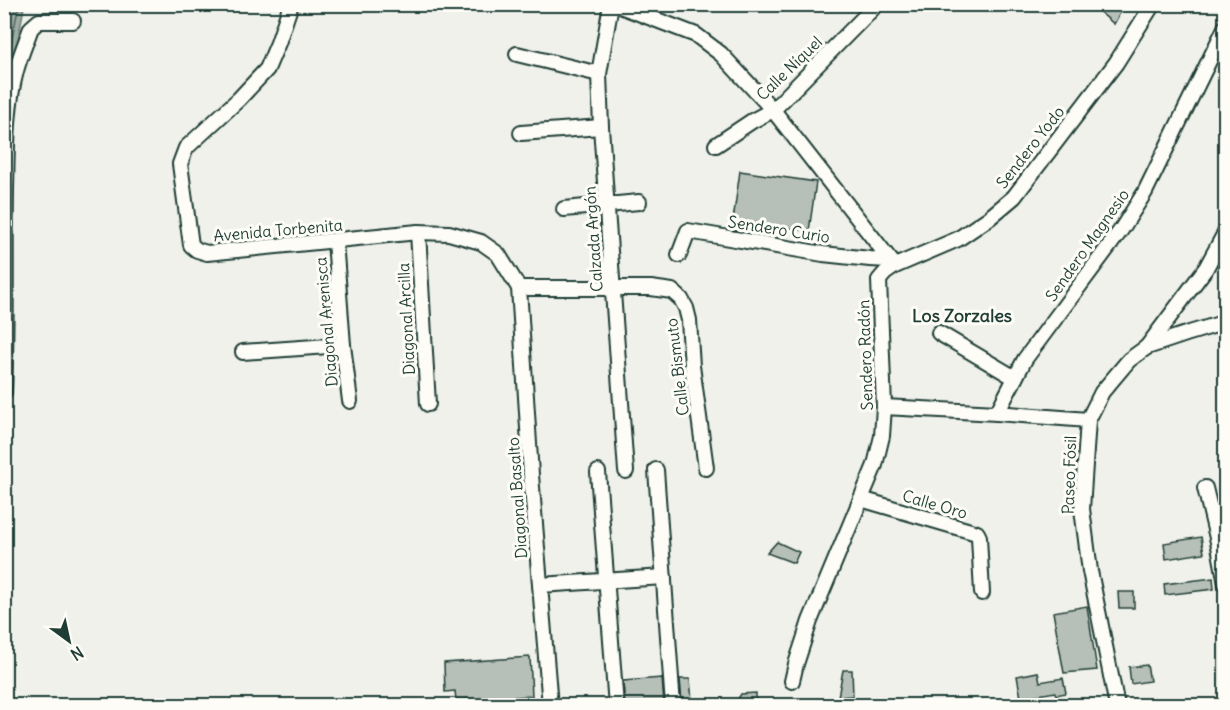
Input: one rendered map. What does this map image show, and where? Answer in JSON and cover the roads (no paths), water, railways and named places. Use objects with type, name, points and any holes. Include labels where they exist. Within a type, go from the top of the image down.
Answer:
[{"type":"street","name":"Avenida Torbenita","points":[[291,4],[267,69],[186,147],[180,164],[190,245],[196,250],[207,253],[418,232],[449,233],[482,242],[498,254],[519,288]]},
{"type":"street","name":"Calzada Argón","points":[[613,4],[599,74],[626,471]]},
{"type":"street","points":[[613,4],[696,35],[721,54],[773,110],[893,263]]},
{"type":"street","name":"Calle Níquel","points":[[716,144],[773,110],[876,4]]},
{"type":"street","name":"Sendero Yodo","points":[[893,263],[958,239],[989,218],[1014,196],[1116,63],[1152,4]]},
{"type":"street","points":[[4,392],[7,164],[9,112],[16,71],[31,28],[35,24],[39,21],[73,21]]},
{"type":"street","name":"Sendero Magnesio","points":[[997,413],[1025,359],[1121,230],[1145,192],[1226,26]]},
{"type":"street","points":[[517,54],[599,74]]},
{"type":"street","points":[[521,133],[601,127]]},
{"type":"street","points":[[564,209],[639,202]]},
{"type":"street","name":"Sendero Curio","points":[[679,255],[688,231],[823,254],[893,263]]},
{"type":"street","points":[[1148,347],[1206,268],[1226,231]]},
{"type":"street","name":"Diagonal Arcilla","points":[[418,232],[428,404]]},
{"type":"street","name":"Diagonal Arenisca","points":[[335,241],[343,345],[350,400]]},
{"type":"street","name":"Sendero Radón","points":[[792,681],[810,621],[875,465],[882,436],[884,407],[879,280],[893,263]]},
{"type":"street","name":"Calle Bismuto","points":[[519,288],[651,288],[672,291],[681,299],[686,308],[688,320],[706,468]]},
{"type":"street","name":"Diagonal Basalto","points":[[519,288],[531,475],[550,705]]},
{"type":"street","name":"Paseo Fósil","points":[[1117,705],[1090,571],[1082,509],[1088,420],[1102,392],[1129,360],[1148,347],[1226,322]]},
{"type":"street","points":[[939,333],[1015,378]]},
{"type":"street","points":[[243,352],[343,345]]},
{"type":"street","points":[[884,407],[1088,420]]},
{"type":"street","points":[[656,470],[674,705]]},
{"type":"street","points":[[598,472],[616,705]]},
{"type":"street","points":[[1205,488],[1226,584]]},
{"type":"street","name":"Calle Oro","points":[[861,499],[977,534],[982,593]]},
{"type":"street","points":[[540,585],[664,577]]},
{"type":"water","points":[[5,5],[26,5],[5,111]]},
{"type":"district","name":"Los Zorzales","points":[[962,316]]}]
